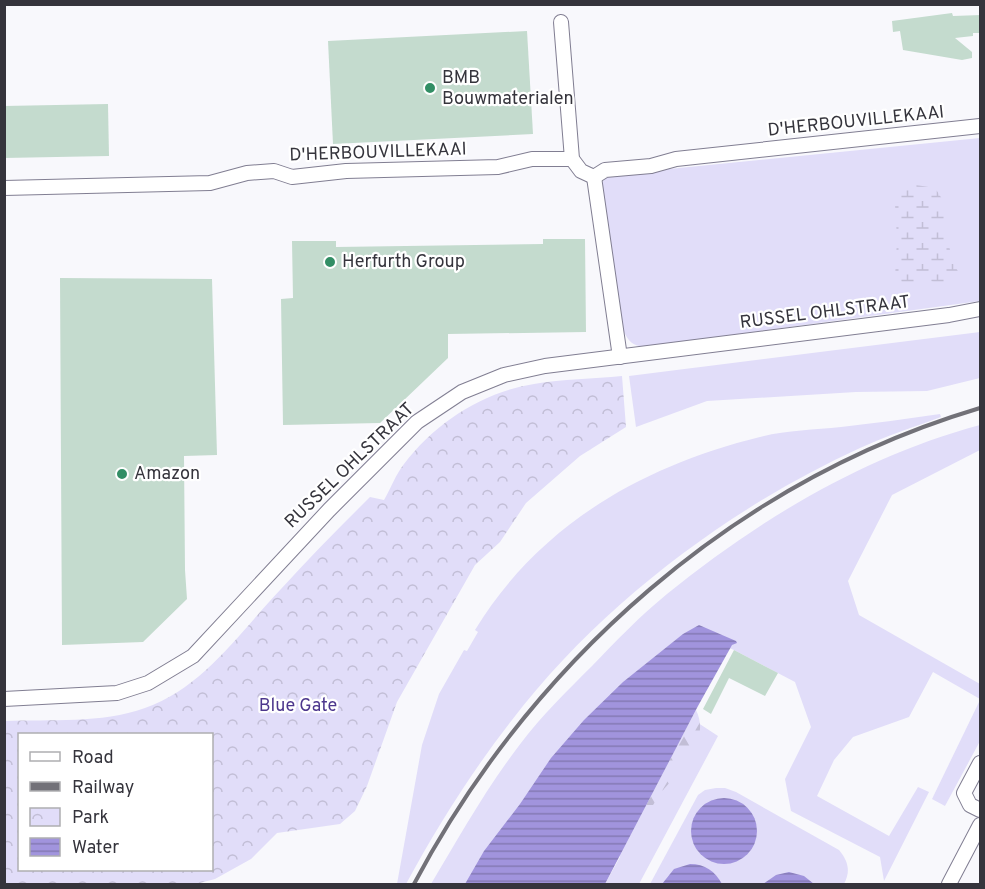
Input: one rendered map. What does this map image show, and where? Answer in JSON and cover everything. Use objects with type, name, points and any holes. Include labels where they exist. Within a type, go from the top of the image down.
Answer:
[{"type":"street","points":[[561,22],[573,159],[581,171],[594,177],[620,357]]},
{"type":"street","name":"D'HERBOUVILLEKAAI","points":[[594,177],[605,170],[651,166],[676,159],[981,126]]},
{"type":"street","name":"D'HERBOUVILLEKAAI","points":[[4,188],[210,183],[247,173],[274,171],[292,177],[346,171],[498,167],[532,159],[573,159]]},
{"type":"street","name":"RUSSEL OHLSTRAAT","points":[[4,699],[117,693],[148,683],[193,656],[329,510],[417,422],[462,392],[504,375],[545,366],[949,315],[981,309]]},
{"type":"street","points":[[981,763],[964,793],[970,805],[981,810]]},
{"type":"street","points":[[949,885],[979,833]]},
{"type":"green space","points":[[980,138],[980,301],[644,347],[629,341],[624,332],[602,192],[603,181],[609,175]]},
{"type":"green space","points":[[916,185],[935,188],[944,202],[944,224],[953,263],[959,273],[958,281],[950,285],[929,281],[911,286],[895,279],[897,239],[895,204],[906,187]]},
{"type":"green space","points":[[980,332],[980,378],[927,391],[856,392],[707,401],[636,427],[629,376]]},
{"type":"green space","name":"Blue Gate","points":[[622,376],[626,427],[580,456],[526,503],[500,542],[475,565],[397,702],[367,786],[355,811],[340,824],[277,833],[251,859],[215,879],[196,884],[5,884],[5,721],[93,719],[128,713],[166,699],[203,673],[370,497],[384,500],[404,464],[446,422],[462,411],[497,394],[515,388],[556,381]]},
{"type":"green space","points":[[940,414],[941,417],[860,448],[811,472],[763,500],[670,563],[626,599],[585,637],[512,720],[456,800],[406,884],[397,884],[422,745],[439,694],[464,650],[467,651],[478,632],[475,630],[501,593],[530,560],[562,530],[597,505],[635,483],[717,449],[780,433]]},
{"type":"green space","points":[[980,425],[980,450],[892,495],[848,581],[859,615],[980,684],[980,699],[933,672],[909,717],[853,737],[834,760],[817,796],[889,836],[918,787],[929,792],[884,881],[880,857],[791,811],[785,779],[811,727],[795,682],[734,650],[699,636],[498,884],[431,884],[485,795],[529,733],[619,638],[667,594],[739,540],[815,493],[896,454]]},
{"type":"green space","points":[[980,700],[980,741],[945,806],[932,799]]},
{"type":"green space","points":[[696,710],[700,721],[700,732],[692,753],[653,805],[646,805]]},
{"type":"green space","points":[[692,719],[718,736],[639,884],[605,884],[620,857],[617,850]]},
{"type":"green space","points":[[716,788],[736,792],[839,850],[848,866],[844,884],[650,884],[698,795],[705,790]]},
{"type":"water","points":[[699,625],[737,643],[732,645],[698,706],[605,884],[465,884],[484,851],[551,758],[584,720],[623,682],[683,634]]},
{"type":"water","points":[[724,798],[736,801],[747,808],[754,819],[757,831],[754,843],[747,854],[736,861],[724,864],[712,861],[701,854],[694,843],[691,831],[694,819],[701,808],[712,801]]},
{"type":"water","points":[[690,864],[709,869],[722,884],[662,884],[674,869]]},
{"type":"water","points":[[789,872],[804,876],[814,884],[763,884],[776,875]]},
{"type":"building","points":[[952,13],[953,16],[981,15],[981,33],[955,38],[972,52],[972,58],[962,60],[903,50],[900,31],[893,32],[892,21]]},
{"type":"building","name":"BMB Bouwmaterialen","points":[[527,31],[533,134],[333,144],[328,41]]},
{"type":"building","points":[[108,104],[109,156],[4,158],[4,106]]},
{"type":"building","points":[[543,239],[585,239],[586,332],[448,334],[448,358],[380,423],[283,425],[281,299],[293,298],[292,241],[336,241],[336,247],[543,244]]},
{"type":"building","name":"Amazon","points":[[60,278],[212,279],[217,455],[184,456],[187,599],[143,642],[62,645]]},
{"type":"building","points":[[734,650],[778,673],[765,696],[729,678],[711,714],[703,709]]},
{"type":"railway","points":[[414,884],[462,802],[518,725],[581,654],[650,589],[725,532],[805,482],[890,440],[980,408]]},
{"type":"place","name":"BMB Bouwmaterialen","points":[[430,88]]},
{"type":"place","name":"Herfurth Group","points":[[330,262]]},
{"type":"place","name":"Amazon","points":[[122,474]]}]
